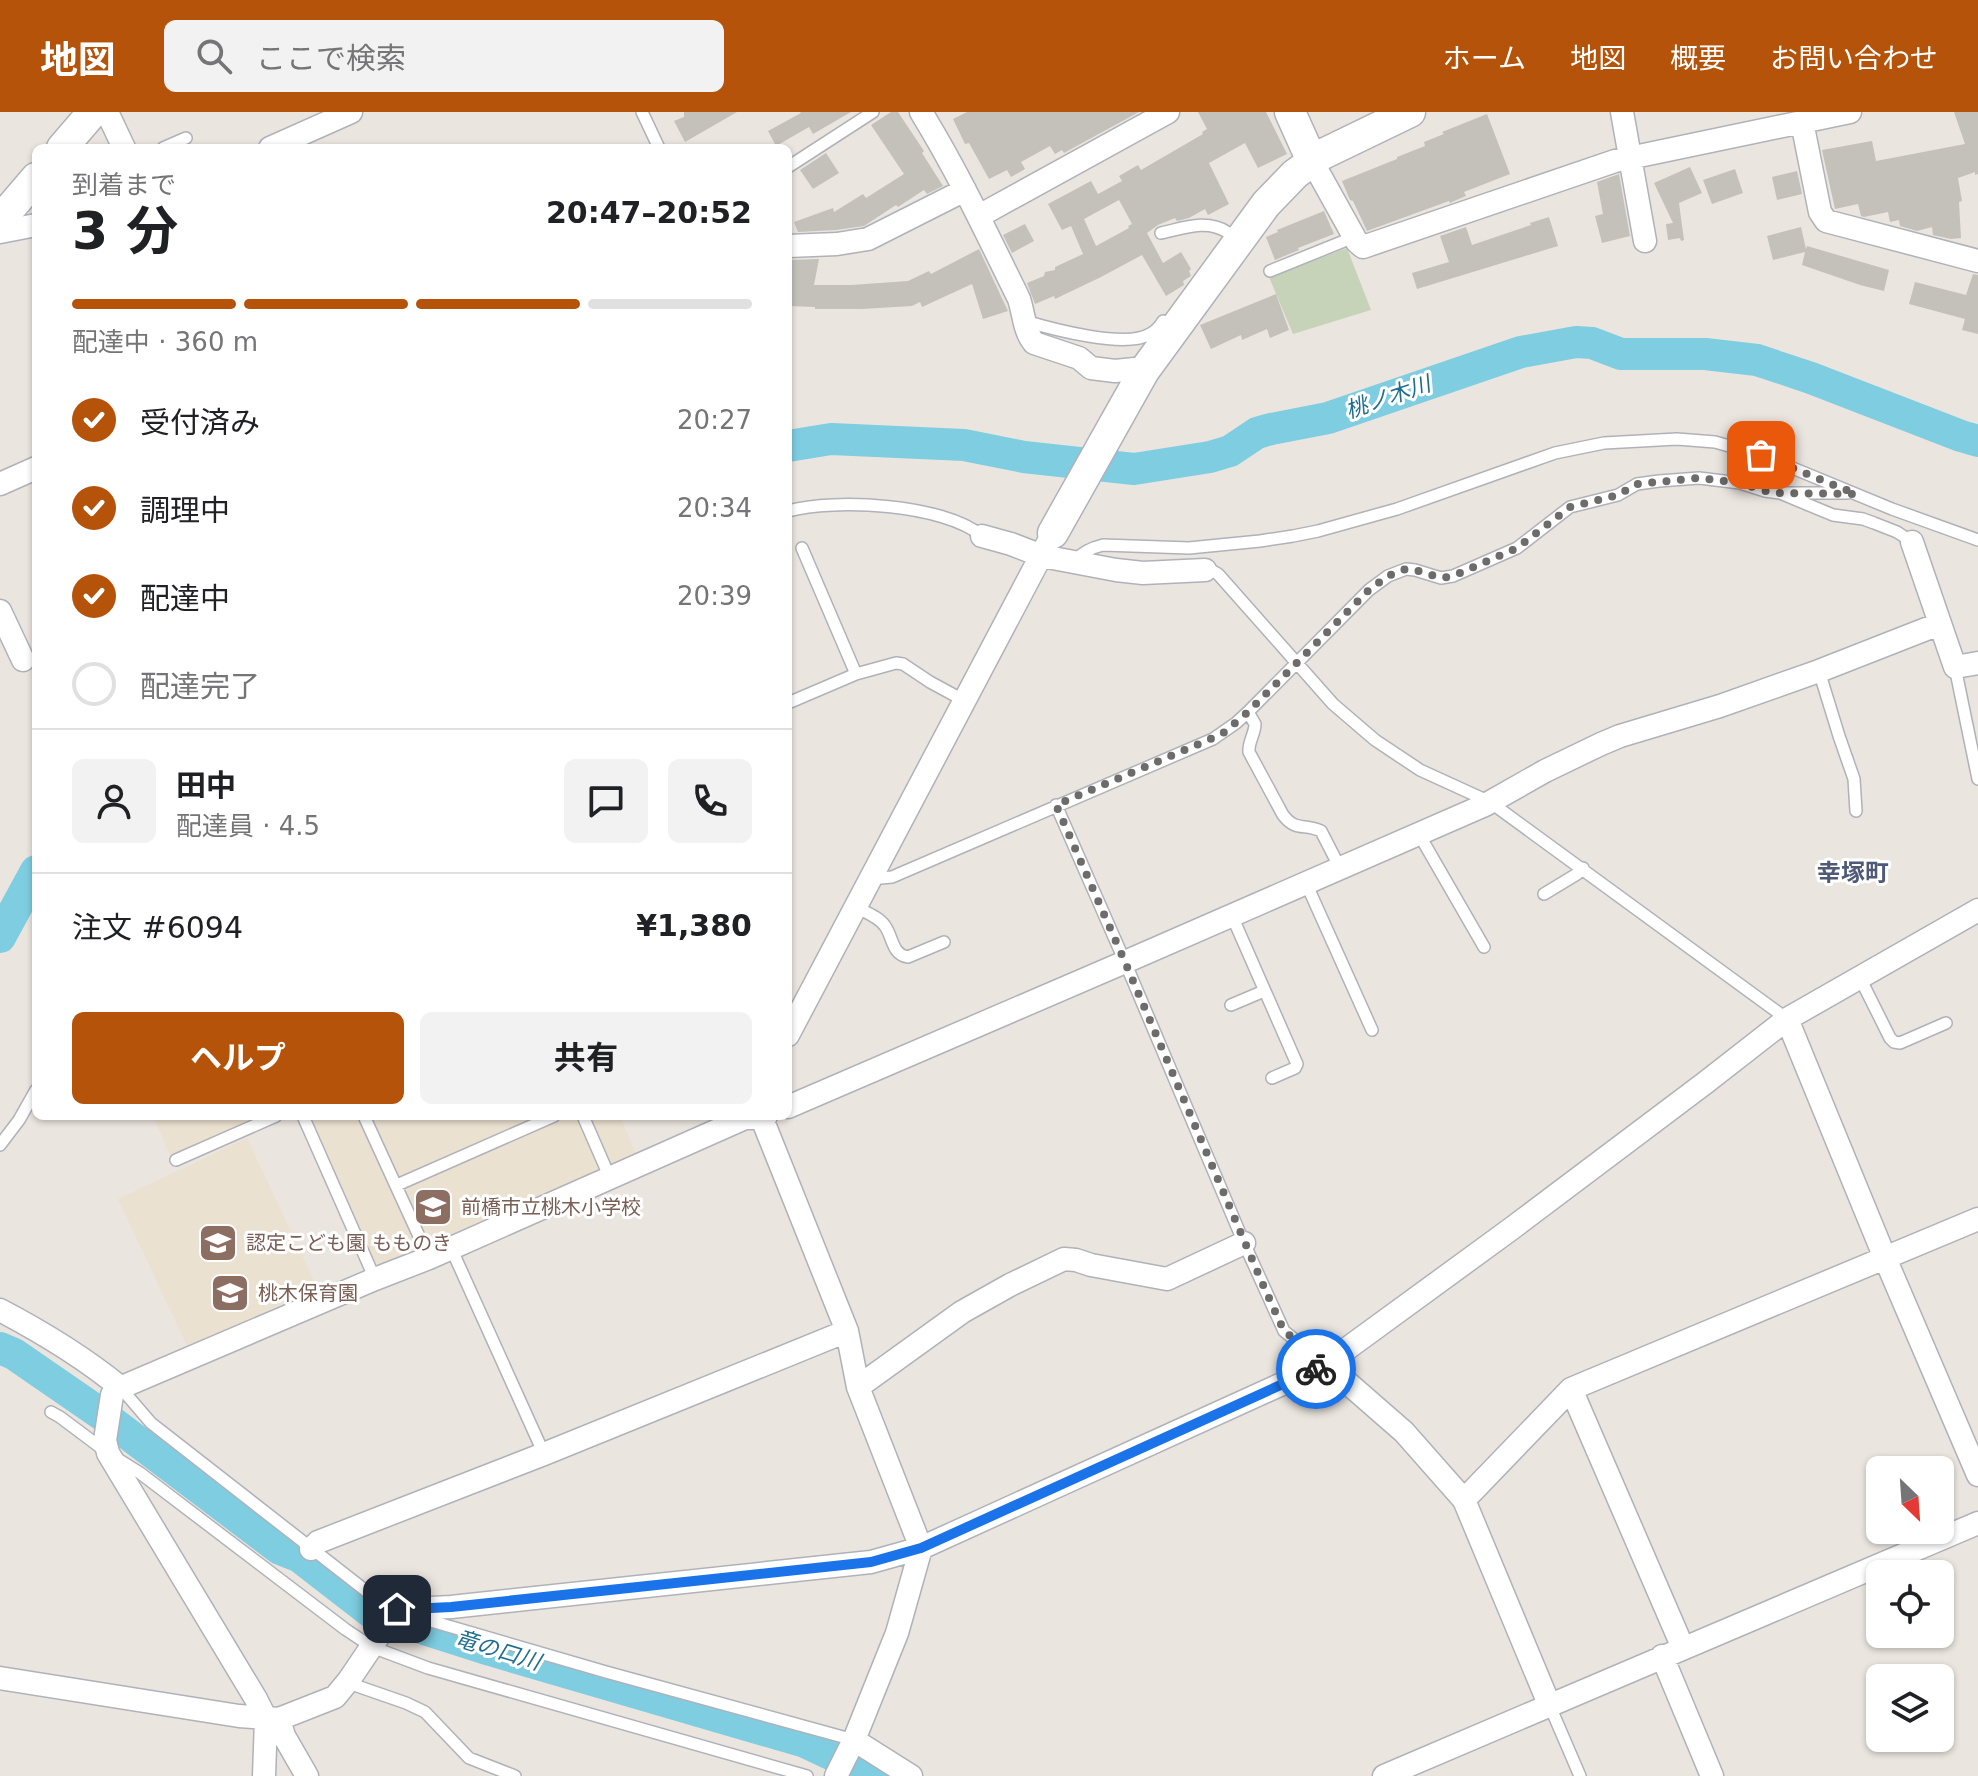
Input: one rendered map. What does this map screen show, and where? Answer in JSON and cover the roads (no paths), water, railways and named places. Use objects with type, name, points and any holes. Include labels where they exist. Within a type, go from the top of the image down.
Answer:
[{"type":"street","points":[[65,144],[93,112]]},
{"type":"street","points":[[107,112],[122,144]]},
{"type":"street","points":[[279,144],[351,112]]},
{"type":"street","points":[[921,112],[945,150],[979,216],[1019,299],[1026,331],[1034,343],[1079,358],[1091,368],[1115,371],[1135,369],[1141,376]]},
{"type":"street","points":[[979,216],[1168,112]]},
{"type":"street","points":[[1290,112],[1312,161],[1359,246],[1369,246],[1630,157],[1850,112]]},
{"type":"street","points":[[792,1027],[1047,545],[1141,376],[1238,224],[1312,161],[1410,112]]},
{"type":"street","points":[[1622,112],[1645,241]]},
{"type":"street","points":[[1802,122],[1820,212],[1826,221],[1978,261]]},
{"type":"street","points":[[0,220],[32,183]]},
{"type":"street","points":[[792,246],[868,239],[965,190]]},
{"type":"street","points":[[0,232],[32,226]]},
{"type":"street","points":[[0,484],[32,470]]},
{"type":"street","points":[[982,536],[1047,545],[1073,562],[1116,570],[1143,573],[1205,570]]},
{"type":"street","points":[[1912,542],[1955,667],[1978,663]]},
{"type":"street","points":[[0,611],[23,660]]},
{"type":"street","points":[[792,1105],[1490,802],[1545,771],[1620,736],[1720,706],[1939,624]]},
{"type":"street","points":[[0,1678],[272,1719],[335,1697],[398,1608],[451,1607],[871,1562],[921,1548],[1326,1364],[1511,1229],[1787,1019],[1978,910]]},
{"type":"street","points":[[1787,1019],[1978,1475]]},
{"type":"street","points":[[116,1391],[429,1258],[740,1120]]},
{"type":"street","points":[[764,1120],[847,1331],[858,1387],[921,1548],[897,1633],[854,1740],[836,1776]]},
{"type":"street","points":[[1464,1500],[1571,1389],[1978,1219]]},
{"type":"street","points":[[858,1387],[962,1312],[1064,1259],[1167,1279],[1244,1243]]},
{"type":"street","points":[[0,1310],[31,1325],[101,1372],[116,1391],[107,1447],[256,1699],[284,1736],[307,1776]]},
{"type":"street","points":[[311,1549],[318,1542],[847,1331]]},
{"type":"street","points":[[1326,1364],[1404,1432],[1464,1500],[1549,1704]]},
{"type":"street","points":[[1571,1389],[1672,1652],[1712,1776]]},
{"type":"street","points":[[1384,1776],[1978,1523]]},
{"type":"street","points":[[264,1776],[272,1719]]},
{"type":"street","points":[[854,1740],[911,1776]]},
{"type":"lane","points":[[642,112],[657,144]]},
{"type":"lane","points":[[792,164],[873,112]]},
{"type":"lane","points":[[172,144],[186,138]]},
{"type":"lane","points":[[1161,233],[1193,226],[1238,224]]},
{"type":"lane","points":[[1270,271],[1354,237]]},
{"type":"lane","points":[[1025,321],[1085,335],[1123,339],[1146,337],[1166,317]]},
{"type":"lane","points":[[1073,562],[1084,552],[1103,545],[1189,548],[1318,531],[1397,509],[1555,453],[1604,443],[1677,439],[1715,442],[1761,455],[1892,509],[1978,540]]},
{"type":"lane","points":[[873,875],[892,877],[1213,739],[1248,712],[1369,590],[1388,576],[1406,569],[1441,578],[1453,576],[1517,548],[1570,507],[1618,495],[1637,484],[1699,478],[1740,483],[1780,493],[1856,494]]},
{"type":"lane","points":[[1780,493],[1833,515],[1874,523],[1912,542]]},
{"type":"lane","points":[[792,510],[816,505],[877,505],[917,511],[966,524],[982,536]]},
{"type":"lane","points":[[802,548],[856,674]]},
{"type":"lane","points":[[1205,570],[1218,574],[1333,704],[1395,754],[1420,770],[1490,802],[1787,1019]]},
{"type":"lane","points":[[792,701],[888,664],[903,664],[965,701]]},
{"type":"lane","points":[[1955,667],[1978,779]]},
{"type":"lane","points":[[1819,671],[1854,779],[1856,811]]},
{"type":"lane","points":[[1248,712],[1255,724],[1249,752],[1283,815],[1296,827],[1321,831],[1340,868]]},
{"type":"lane","points":[[1056,805],[1284,1331],[1326,1364]]},
{"type":"lane","points":[[1420,833],[1484,947]]},
{"type":"lane","points":[[1544,894],[1583,868]]},
{"type":"lane","points":[[1306,883],[1372,1030]]},
{"type":"lane","points":[[856,907],[884,924],[897,952],[904,957],[944,942]]},
{"type":"lane","points":[[1232,916],[1297,1064],[1295,1068],[1272,1078]]},
{"type":"lane","points":[[1859,976],[1894,1042],[1900,1043],[1946,1023]]},
{"type":"lane","points":[[1231,1005],[1264,991]]},
{"type":"lane","points":[[0,1145],[32,1097]]},
{"type":"lane","points":[[176,1160],[267,1120]]},
{"type":"lane","points":[[305,1120],[375,1279]]},
{"type":"lane","points":[[366,1120],[429,1258]]},
{"type":"lane","points":[[397,1185],[545,1120]]},
{"type":"lane","points":[[585,1120],[610,1178]]},
{"type":"lane","points":[[451,1248],[544,1454]]},
{"type":"lane","points":[[116,1391],[151,1423],[311,1549],[370,1594],[398,1608],[439,1623],[854,1740]]},
{"type":"lane","points":[[51,1412],[107,1447],[345,1629],[373,1645],[428,1668],[807,1776]]},
{"type":"lane","points":[[349,1680],[357,1686],[425,1712],[469,1758],[515,1776]]},
{"type":"lane","points":[[1549,1704],[1580,1776]]},
{"type":"waterway","name":"桃ノ木川","points":[[792,445],[831,439],[964,445],[1024,457],[1134,469],[1210,457],[1230,451],[1257,433],[1328,418],[1521,352],[1576,342],[1592,343],[1621,354],[1705,354],[1757,360],[1978,441]]},
{"type":"waterway","name":"桃ノ木川","points":[[0,937],[32,878]]},
{"type":"waterway","name":"竜の口川","points":[[0,1348],[14,1354],[104,1416],[280,1549],[300,1557],[371,1612],[805,1742],[873,1776]]},
{"type":"place","name":"前橋市立桃木小学校","points":[[433,1207]]},
{"type":"place","name":"認定こども園 もものき","points":[[218,1243]]},
{"type":"place","name":"桃木保育園","points":[[230,1293]]},
{"type":"district","name":"幸塚町","points":[[1853,873]]}]
